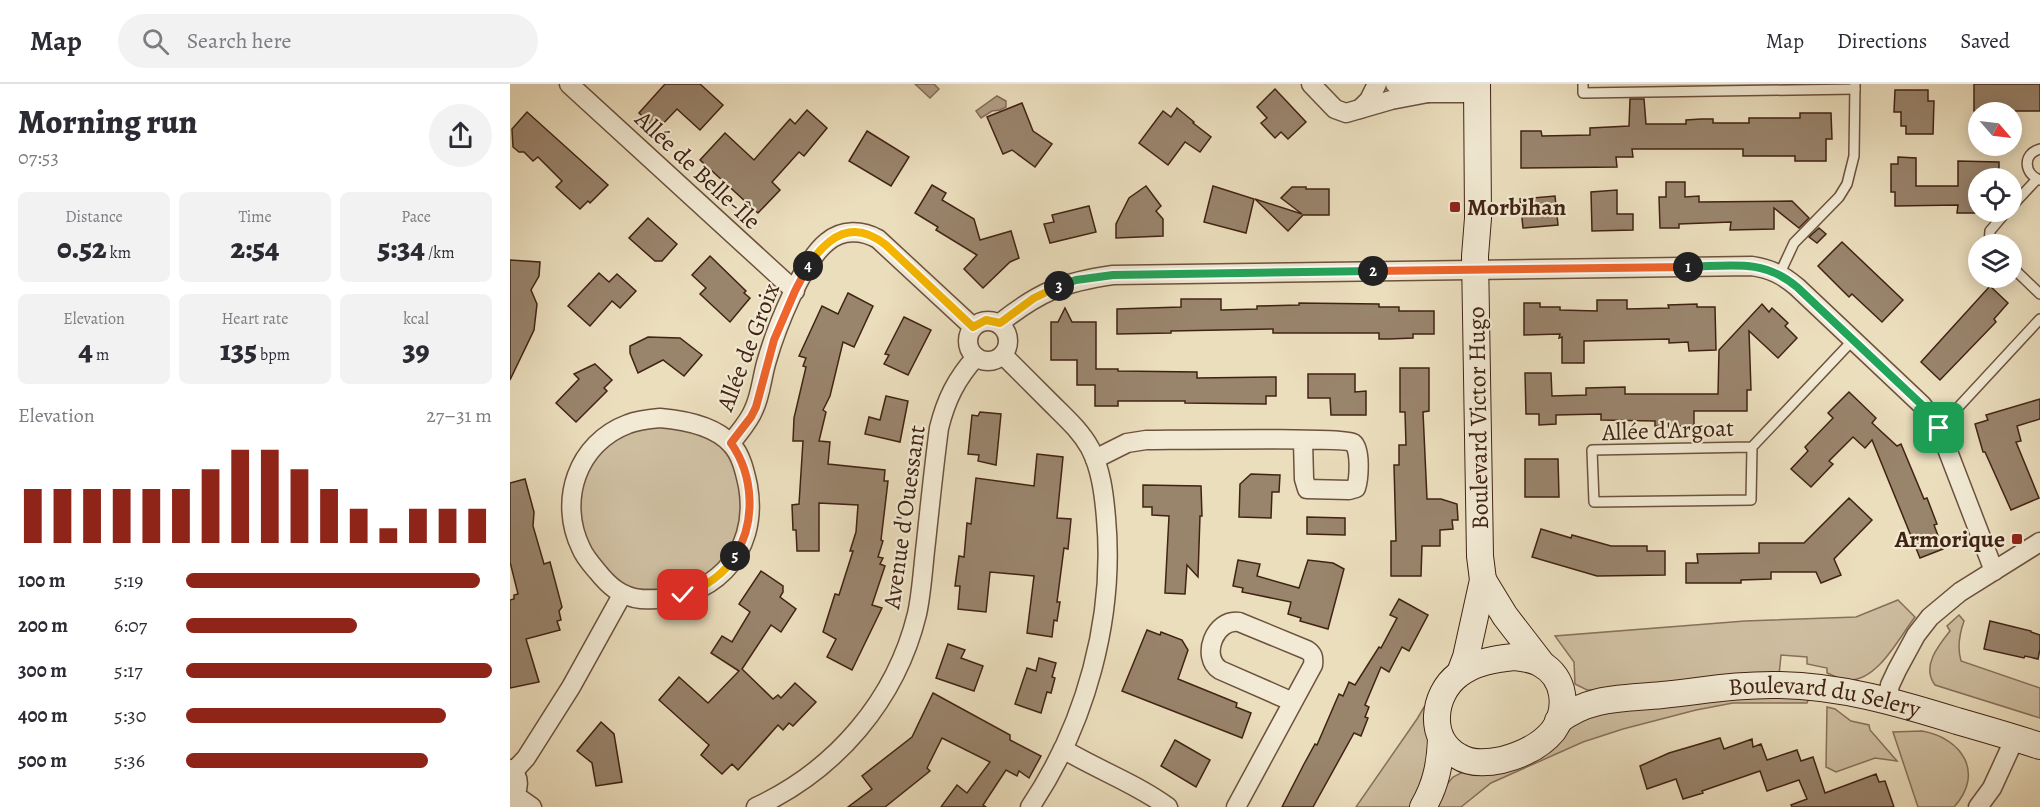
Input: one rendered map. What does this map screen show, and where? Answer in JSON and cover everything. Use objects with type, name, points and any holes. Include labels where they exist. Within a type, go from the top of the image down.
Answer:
[{"type":"street","name":"Allée de Belle-Île","points":[[569,84],[795,291]]},
{"type":"street","points":[[1311,84],[1335,109],[1350,113],[1428,93],[1469,88]]},
{"type":"street","points":[[1360,109],[1369,100],[1377,84]]},
{"type":"street","points":[[1395,84],[1428,93]]},
{"type":"street","name":"Boulevard Victor Hugo","points":[[1460,673],[1466,657],[1483,580],[1480,556],[1475,263],[1478,218],[1469,88]]},
{"type":"street","name":"Allée de Groix","points":[[731,443],[756,407],[774,340],[795,291],[818,251],[826,242],[844,233],[861,232],[886,245],[973,327]]},
{"type":"street","points":[[1000,323],[1021,306],[1048,291],[1076,280],[1113,275],[1475,263],[1752,266],[1780,273],[1922,405],[1939,428],[1994,571]]},
{"type":"street","points":[[986,320],[1000,323],[1009,339],[1008,348],[997,360],[990,361],[976,357],[970,351],[968,343],[973,327],[986,320]]},
{"type":"street","points":[[1003,355],[1084,439],[1095,459],[1102,484],[1107,527],[1104,606],[1092,670],[1077,717],[1063,749],[1030,807]]},
{"type":"street","name":"Avenue d'Ouessant","points":[[756,807],[798,784],[830,760],[878,705],[897,670],[909,638],[920,597],[943,411],[954,384],[976,357]]},
{"type":"street","points":[[660,418],[687,421],[719,434],[731,443],[741,461],[750,501],[750,519],[740,548],[730,565],[708,584],[683,595],[643,599],[622,595],[606,582],[582,551],[572,521],[572,491],[578,471],[591,450],[602,438],[628,424],[660,418]]},
{"type":"street","points":[[1095,459],[1127,443],[1146,440],[1303,441]]},
{"type":"street","points":[[1887,699],[1897,670],[1922,626],[1959,592],[2040,542]]},
{"type":"street","name":"Boulevard Victor Hugo","points":[[1483,580],[1505,616],[1542,664]]},
{"type":"street","points":[[532,807],[512,797],[518,787],[518,778],[512,770],[526,758],[571,687],[622,595]]},
{"type":"street","points":[[1236,807],[1293,702],[1313,665],[1313,656],[1307,650],[1239,622],[1230,621],[1222,626],[1211,648],[1210,657],[1213,665],[1293,702]]},
{"type":"street","points":[[1428,798],[1440,756],[1441,739],[1437,711],[1448,684],[1460,673],[1478,664],[1514,657],[1542,664],[1554,674],[1559,683],[1563,707],[1558,721],[1547,737],[1523,753],[1498,761],[1469,761],[1455,754],[1441,739]]},
{"type":"street","name":"Boulevard du Selery","points":[[1559,683],[1571,690],[1603,699]]},
{"type":"street","name":"Boulevard du Selery","points":[[1558,721],[1572,710],[1603,699],[1656,696],[1723,687],[1781,684],[1844,691],[1887,699],[2040,746]]},
{"type":"street","points":[[1978,807],[1992,788],[2015,738]]},
{"type":"street","points":[[1063,749],[1090,765],[1141,789],[1168,807]]},
{"type":"street","points":[[1428,798],[1444,777],[1469,761]]},
{"type":"lane","points":[[1582,84],[1583,93],[1633,88],[1855,86],[1854,156],[1846,184],[1839,197],[1794,243],[1780,273]]},
{"type":"lane","points":[[2022,196],[2038,179],[2027,169],[2027,162],[2035,150],[2040,149]]},
{"type":"lane","points":[[2022,277],[2040,294]]},
{"type":"lane","points":[[1939,428],[2040,319]]},
{"type":"lane","name":"Allée d'Argoat","points":[[1752,447],[1592,450],[1594,502],[1751,500],[1752,447],[1853,340]]},
{"type":"shaded area","points":[[915,84],[934,84],[939,89],[930,98]]},
{"type":"shaded area","points":[[997,96],[1006,101],[1006,107],[992,111],[981,118],[976,111]]},
{"type":"shaded area","points":[[676,424],[716,439],[731,454],[743,500],[743,523],[732,550],[719,566],[698,582],[677,590],[626,589],[619,586],[587,544],[579,525],[582,477],[596,455],[618,435],[649,425]]},
{"type":"shaded area","points":[[1898,600],[1915,617],[1879,666],[1860,678],[1849,680],[1827,673],[1827,668],[1807,664],[1807,657],[1781,655],[1779,675],[1587,690],[1575,684],[1574,662],[1555,636],[1745,621],[1856,617]]},
{"type":"shaded area","points":[[1959,615],[1964,621],[1959,641],[1961,661],[2040,688],[2040,718],[1935,685],[1931,678],[1930,664],[1950,631],[1947,626]]},
{"type":"shaded area","points":[[1732,695],[1809,698],[1807,703],[1733,703],[1623,729],[1583,742],[1491,783],[1461,807],[1434,807],[1443,789],[1453,777],[1579,714]]},
{"type":"shaded area","points":[[1428,705],[1433,760],[1410,807],[1356,807],[1424,707]]},
{"type":"shaded area","points":[[1827,707],[1835,709],[1851,721],[1869,725],[1870,730],[1897,761],[1875,758],[1836,772],[1826,767]]},
{"type":"shaded area","points":[[1922,731],[1948,741],[1965,759],[1968,782],[1954,807],[1918,807],[1893,732]]},
{"type":"building","points":[[665,84],[700,84],[723,105],[700,130],[677,109],[657,130],[639,113]]},
{"type":"building","points":[[1974,84],[2040,84],[2040,111],[2022,111],[2022,102],[1974,102]]},
{"type":"building","points":[[1275,89],[1306,122],[1288,139],[1281,132],[1275,138],[1261,123],[1267,118],[1257,107]]},
{"type":"building","points":[[1895,90],[1928,90],[1928,101],[1934,101],[1933,134],[1906,134],[1906,126],[1901,126],[1901,112],[1894,112]]},
{"type":"building","points":[[1630,99],[1644,99],[1646,124],[1686,124],[1686,120],[1701,119],[1713,119],[1713,123],[1749,123],[1749,118],[1800,118],[1800,113],[1831,113],[1832,139],[1826,139],[1826,161],[1795,161],[1795,156],[1743,156],[1743,149],[1632,149],[1633,157],[1616,157],[1617,167],[1521,168],[1521,131],[1541,131],[1542,136],[1590,135],[1590,128],[1629,126]]},
{"type":"building","points":[[1022,103],[1033,131],[1052,144],[1035,167],[1012,150],[1003,154],[987,117]]},
{"type":"building","points":[[1177,108],[1211,137],[1200,152],[1185,142],[1168,165],[1139,143],[1163,111],[1171,117]]},
{"type":"building","points":[[807,110],[827,128],[804,156],[799,152],[772,182],[780,190],[758,213],[700,160],[725,133],[754,160],[790,119],[795,124]]},
{"type":"building","points":[[527,112],[608,185],[590,203],[588,201],[580,209],[556,187],[562,181],[538,157],[533,161],[524,152],[519,152],[513,147],[512,129]]},
{"type":"building","points":[[867,131],[909,157],[891,186],[849,161]]},
{"type":"building","points":[[1898,157],[1916,158],[1916,186],[1958,186],[1958,161],[1999,162],[1999,168],[1968,168],[1968,213],[1957,213],[1958,205],[1895,206],[1895,192],[1891,192],[1891,164],[1898,164]]},
{"type":"building","points":[[1666,182],[1685,182],[1685,197],[1699,196],[1699,202],[1792,201],[1809,218],[1799,228],[1774,208],[1774,229],[1730,230],[1731,222],[1679,224],[1679,228],[1660,228],[1659,197],[1666,197]]},
{"type":"building","points":[[932,185],[946,193],[942,200],[974,219],[980,240],[1011,231],[1019,258],[1010,262],[983,288],[964,269],[977,255],[936,230],[938,227],[915,213]]},
{"type":"building","points":[[1146,186],[1161,206],[1156,211],[1163,219],[1163,236],[1116,238],[1116,224],[1129,198]]},
{"type":"building","points":[[1213,186],[1254,199],[1246,233],[1204,222]]},
{"type":"building","points":[[1292,187],[1329,189],[1329,215],[1303,215],[1288,231],[1255,199],[1302,214],[1281,198]]},
{"type":"building","points":[[1617,190],[1617,214],[1633,214],[1633,230],[1592,231],[1591,192]]},
{"type":"building","points":[[1555,196],[1558,225],[1523,228],[1520,199]]},
{"type":"building","points":[[1089,206],[1096,232],[1050,243],[1044,224],[1054,222],[1052,215]]},
{"type":"building","points":[[648,218],[677,244],[662,261],[655,261],[629,238]]},
{"type":"building","points":[[1819,228],[1826,234],[1817,243],[1809,237]]},
{"type":"building","points":[[1842,242],[1903,300],[1882,322],[1852,294],[1849,297],[1818,266]]},
{"type":"building","points":[[710,256],[746,291],[744,293],[750,298],[730,322],[700,294],[706,288],[692,275]]},
{"type":"building","points":[[510,260],[540,262],[539,276],[531,290],[537,304],[534,330],[510,380]]},
{"type":"building","points":[[599,273],[609,282],[617,274],[636,291],[620,308],[612,301],[590,326],[568,306]]},
{"type":"building","points":[[1988,288],[1992,288],[2008,303],[1994,319],[1996,322],[1940,380],[1921,362]]},
{"type":"building","points":[[848,293],[873,306],[854,347],[843,342],[830,396],[823,410],[826,412],[819,441],[830,442],[828,464],[885,470],[884,481],[888,481],[881,540],[883,541],[878,557],[883,558],[880,564],[885,566],[872,605],[882,608],[852,670],[827,657],[836,639],[823,632],[835,594],[839,595],[853,551],[850,551],[856,532],[858,505],[819,503],[819,551],[797,551],[792,505],[799,504],[803,441],[793,441],[794,418],[806,367],[803,366],[806,358],[799,356],[822,306],[838,314]]},
{"type":"building","points":[[1181,299],[1221,299],[1221,310],[1257,309],[1257,306],[1299,305],[1299,303],[1379,304],[1379,307],[1399,307],[1399,311],[1434,311],[1434,334],[1413,334],[1413,338],[1379,339],[1379,333],[1273,333],[1273,329],[1117,334],[1117,309],[1181,307]]},
{"type":"building","points":[[1597,300],[1627,300],[1627,309],[1669,308],[1668,305],[1697,304],[1697,307],[1715,307],[1716,350],[1689,351],[1688,342],[1669,343],[1669,339],[1584,341],[1584,363],[1562,363],[1560,334],[1524,335],[1524,303],[1540,303],[1540,307],[1560,307],[1560,310],[1597,311]]},
{"type":"building","points":[[1762,304],[1769,312],[1772,308],[1788,323],[1785,326],[1797,338],[1778,358],[1749,331],[1751,390],[1747,390],[1747,411],[1694,411],[1694,426],[1655,426],[1655,421],[1601,420],[1601,414],[1556,415],[1556,424],[1539,425],[1539,414],[1526,414],[1525,373],[1551,373],[1552,396],[1586,395],[1586,388],[1625,387],[1625,394],[1718,394],[1719,350]]},
{"type":"building","points":[[1065,308],[1072,322],[1096,322],[1096,369],[1197,372],[1197,378],[1276,377],[1276,396],[1266,396],[1266,404],[1118,401],[1118,406],[1095,406],[1095,385],[1077,385],[1077,360],[1051,360],[1051,322],[1058,322]]},
{"type":"building","points":[[904,317],[931,330],[908,375],[884,364],[889,355],[885,354]]},
{"type":"building","points":[[648,337],[680,338],[702,355],[684,376],[663,360],[638,373],[630,353],[630,346]]},
{"type":"building","points":[[595,364],[612,380],[604,388],[607,391],[576,422],[556,403],[579,379],[574,374]]},
{"type":"building","points":[[1400,368],[1429,368],[1429,411],[1423,412],[1427,499],[1441,499],[1457,504],[1458,520],[1452,520],[1453,529],[1440,530],[1440,546],[1422,546],[1421,576],[1391,576],[1391,541],[1396,541],[1394,465],[1399,465],[1399,445],[1406,445],[1405,412],[1400,412]]},
{"type":"building","points":[[1308,374],[1355,374],[1355,392],[1366,391],[1366,415],[1331,415],[1330,398],[1308,398]]},
{"type":"building","points":[[1849,392],[1876,418],[1872,423],[1897,446],[1901,444],[1924,499],[1927,498],[1943,549],[1920,558],[1872,440],[1865,448],[1853,437],[1829,461],[1833,464],[1811,487],[1791,469],[1808,451],[1805,447],[1833,418],[1828,413]]},
{"type":"building","points":[[886,396],[908,401],[900,442],[865,434],[869,417],[880,420]]},
{"type":"building","points":[[2040,399],[2040,419],[2017,426],[2021,441],[2016,442],[2039,498],[2011,510],[1985,452],[1983,452],[1975,424],[1988,420],[1986,415]]},
{"type":"building","points":[[980,412],[1001,414],[996,465],[978,461],[979,455],[968,454],[972,415],[978,416]]},
{"type":"building","points":[[1037,454],[1063,457],[1057,518],[1071,519],[1068,549],[1064,548],[1057,602],[1060,602],[1057,621],[1054,620],[1052,637],[1027,633],[1034,576],[990,572],[986,612],[958,609],[960,586],[955,586],[959,556],[964,557],[967,523],[971,524],[976,478],[1034,486]]},
{"type":"building","points":[[1525,459],[1558,459],[1559,497],[1525,497]]},
{"type":"building","points":[[1251,474],[1280,475],[1279,492],[1272,492],[1271,518],[1239,517],[1240,484]]},
{"type":"building","points":[[525,479],[534,512],[533,526],[544,564],[550,562],[562,607],[559,611],[561,620],[557,621],[560,630],[526,639],[539,682],[510,688],[510,600],[518,594],[510,562],[510,483]]},
{"type":"building","points":[[1143,485],[1201,486],[1202,516],[1200,516],[1198,577],[1187,565],[1185,594],[1165,593],[1169,516],[1152,515],[1152,507],[1143,507]]},
{"type":"building","points":[[1849,498],[1872,520],[1834,559],[1841,575],[1821,583],[1816,572],[1771,572],[1771,579],[1741,580],[1741,583],[1686,583],[1686,563],[1698,563],[1697,554],[1759,553],[1759,543],[1804,543]]},
{"type":"building","points":[[1307,517],[1345,518],[1345,535],[1307,534]]},
{"type":"building","points":[[1541,529],[1611,546],[1647,546],[1647,551],[1665,551],[1665,575],[1597,576],[1532,557]]},
{"type":"building","points":[[1238,560],[1260,564],[1257,576],[1299,588],[1308,560],[1333,563],[1344,569],[1328,629],[1300,621],[1301,618],[1288,614],[1291,602],[1242,592],[1243,588],[1233,586]]},
{"type":"building","points":[[761,571],[783,586],[780,597],[796,609],[781,632],[771,625],[742,669],[773,699],[778,695],[781,698],[795,683],[816,702],[793,726],[789,723],[783,730],[778,725],[738,770],[732,764],[722,774],[701,755],[709,745],[659,700],[679,677],[708,703],[739,671],[711,653],[722,636],[732,642],[750,612],[739,604]]},
{"type":"building","points":[[1399,599],[1428,615],[1409,651],[1402,647],[1389,672],[1381,667],[1365,705],[1369,707],[1365,717],[1368,718],[1361,736],[1354,733],[1313,807],[1282,807],[1315,744],[1317,745],[1339,694],[1343,696],[1349,682],[1355,685],[1379,647],[1381,648],[1397,618],[1390,615]]},
{"type":"building","points":[[1990,621],[2040,635],[2038,659],[1984,649]]},
{"type":"building","points":[[1147,630],[1160,635],[1161,632],[1182,640],[1188,650],[1178,679],[1237,703],[1236,707],[1251,713],[1242,738],[1122,691]]},
{"type":"building","points":[[948,644],[965,650],[961,658],[983,666],[974,691],[936,678]]},
{"type":"building","points":[[1039,658],[1056,663],[1051,693],[1047,692],[1041,713],[1015,704],[1027,668],[1036,671]]},
{"type":"building","points":[[933,693],[1010,735],[1010,740],[1041,756],[1029,778],[1019,771],[1017,776],[1006,770],[983,805],[986,807],[941,807],[957,785],[967,793],[990,762],[942,738],[927,768],[930,771],[885,807],[848,807],[872,789],[862,776],[912,737]]},
{"type":"building","points":[[601,722],[614,734],[622,782],[596,786],[592,763],[577,751]]},
{"type":"building","points":[[1720,738],[1724,749],[1752,739],[1753,747],[1761,744],[1767,760],[1797,750],[1801,761],[1813,757],[1825,793],[1876,774],[1879,782],[1885,781],[1894,807],[1792,807],[1791,805],[1807,799],[1799,780],[1767,791],[1760,771],[1683,799],[1676,779],[1647,789],[1640,766],[1669,753]]},
{"type":"building","points":[[1175,740],[1210,760],[1196,787],[1161,766]]},
{"type":"place","name":"Morbihan","points":[[1455,207]]},
{"type":"place","name":"Armorique","points":[[2017,539]]},
{"type":"route","points":[[683,595],[696,591],[719,576],[730,565],[740,548],[750,519],[750,501],[741,461],[731,443],[756,407],[774,340],[806,269],[826,242],[844,233],[861,232],[878,239],[973,327],[986,320],[1000,323],[1034,298],[1062,285],[1076,280],[1113,275],[1762,267],[1780,273],[1797,287],[1922,405],[1939,428]]}]
